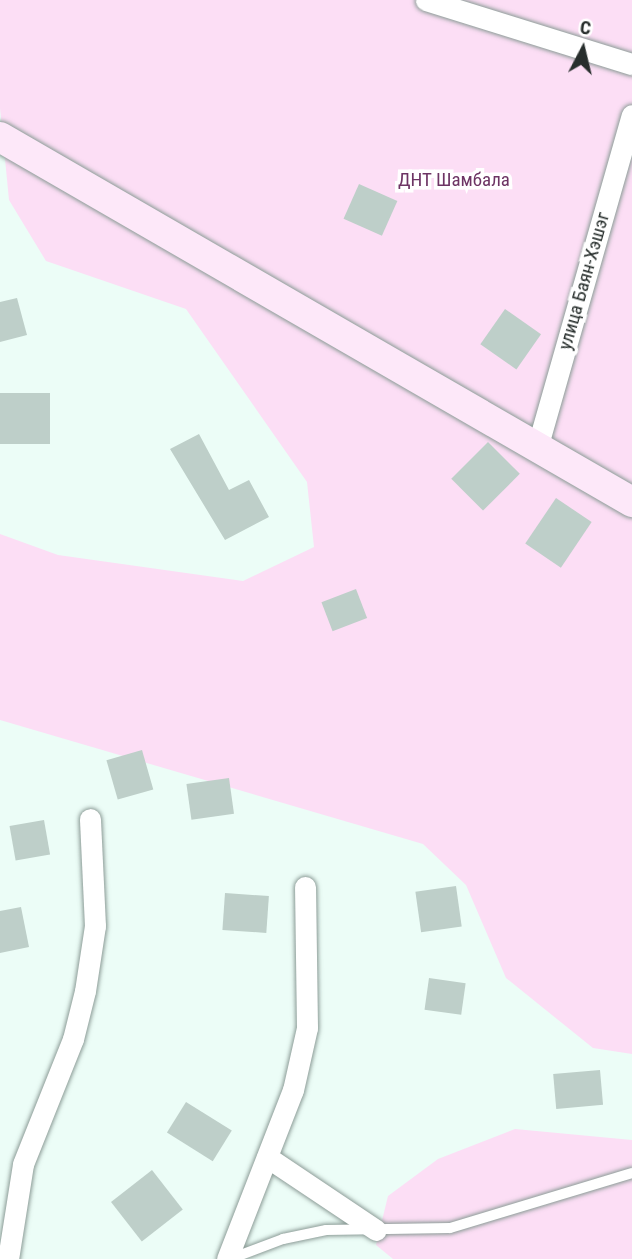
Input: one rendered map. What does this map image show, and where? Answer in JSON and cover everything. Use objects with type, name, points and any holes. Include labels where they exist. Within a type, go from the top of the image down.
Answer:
[{"type":"street","points":[[426,0],[632,64]]},
{"type":"street","name":"улица Баян-Хэшэг","points":[[537,448],[632,115]]},
{"type":"street","points":[[0,136],[632,502]]},
{"type":"street","points":[[8,1259],[23,1164],[74,1039],[85,991],[95,926],[90,819]]},
{"type":"street","points":[[228,1259],[293,1090],[307,1028],[304,887]]},
{"type":"street","points":[[267,1157],[376,1230]]},
{"type":"lane","points":[[228,1259],[315,1232],[450,1228],[632,1173]]},
{"type":"green space","name":"ДНТ Шамбала","points":[[0,0],[632,0],[632,1054],[593,1048],[506,978],[466,885],[423,844],[0,720],[0,534],[58,555],[243,581],[314,547],[307,482],[186,309],[46,261],[9,200],[0,108]]},
{"type":"green space","points":[[515,1129],[632,1140],[632,1259],[393,1259],[376,1245],[388,1196],[438,1159]]},
{"type":"building","points":[[359,184],[397,201],[382,236],[344,219]]},
{"type":"building","points":[[17,298],[27,335],[0,342],[0,302]]},
{"type":"building","points":[[505,309],[541,334],[516,369],[480,344]]},
{"type":"building","points":[[0,393],[50,393],[50,444],[0,444]]},
{"type":"building","points":[[199,434],[229,490],[249,480],[269,517],[225,540],[170,449]]},
{"type":"building","points":[[488,442],[520,474],[483,511],[451,479]]},
{"type":"building","points":[[556,498],[592,522],[561,568],[525,544]]},
{"type":"building","points":[[356,589],[367,618],[333,631],[321,602]]},
{"type":"building","points":[[142,750],[153,789],[118,800],[106,760]]},
{"type":"building","points":[[229,778],[234,814],[191,820],[186,784]]},
{"type":"building","points":[[44,820],[50,854],[16,861],[10,826]]},
{"type":"building","points":[[456,886],[462,927],[421,932],[415,892]]},
{"type":"building","points":[[225,893],[269,896],[266,933],[222,930]]},
{"type":"building","points":[[21,907],[29,947],[0,953],[0,911]]},
{"type":"building","points":[[429,978],[466,983],[461,1015],[425,1010]]},
{"type":"building","points":[[600,1070],[603,1105],[556,1109],[553,1074]]},
{"type":"building","points":[[186,1102],[232,1131],[213,1161],[167,1133]]},
{"type":"building","points":[[152,1170],[183,1209],[142,1241],[111,1202]]}]
